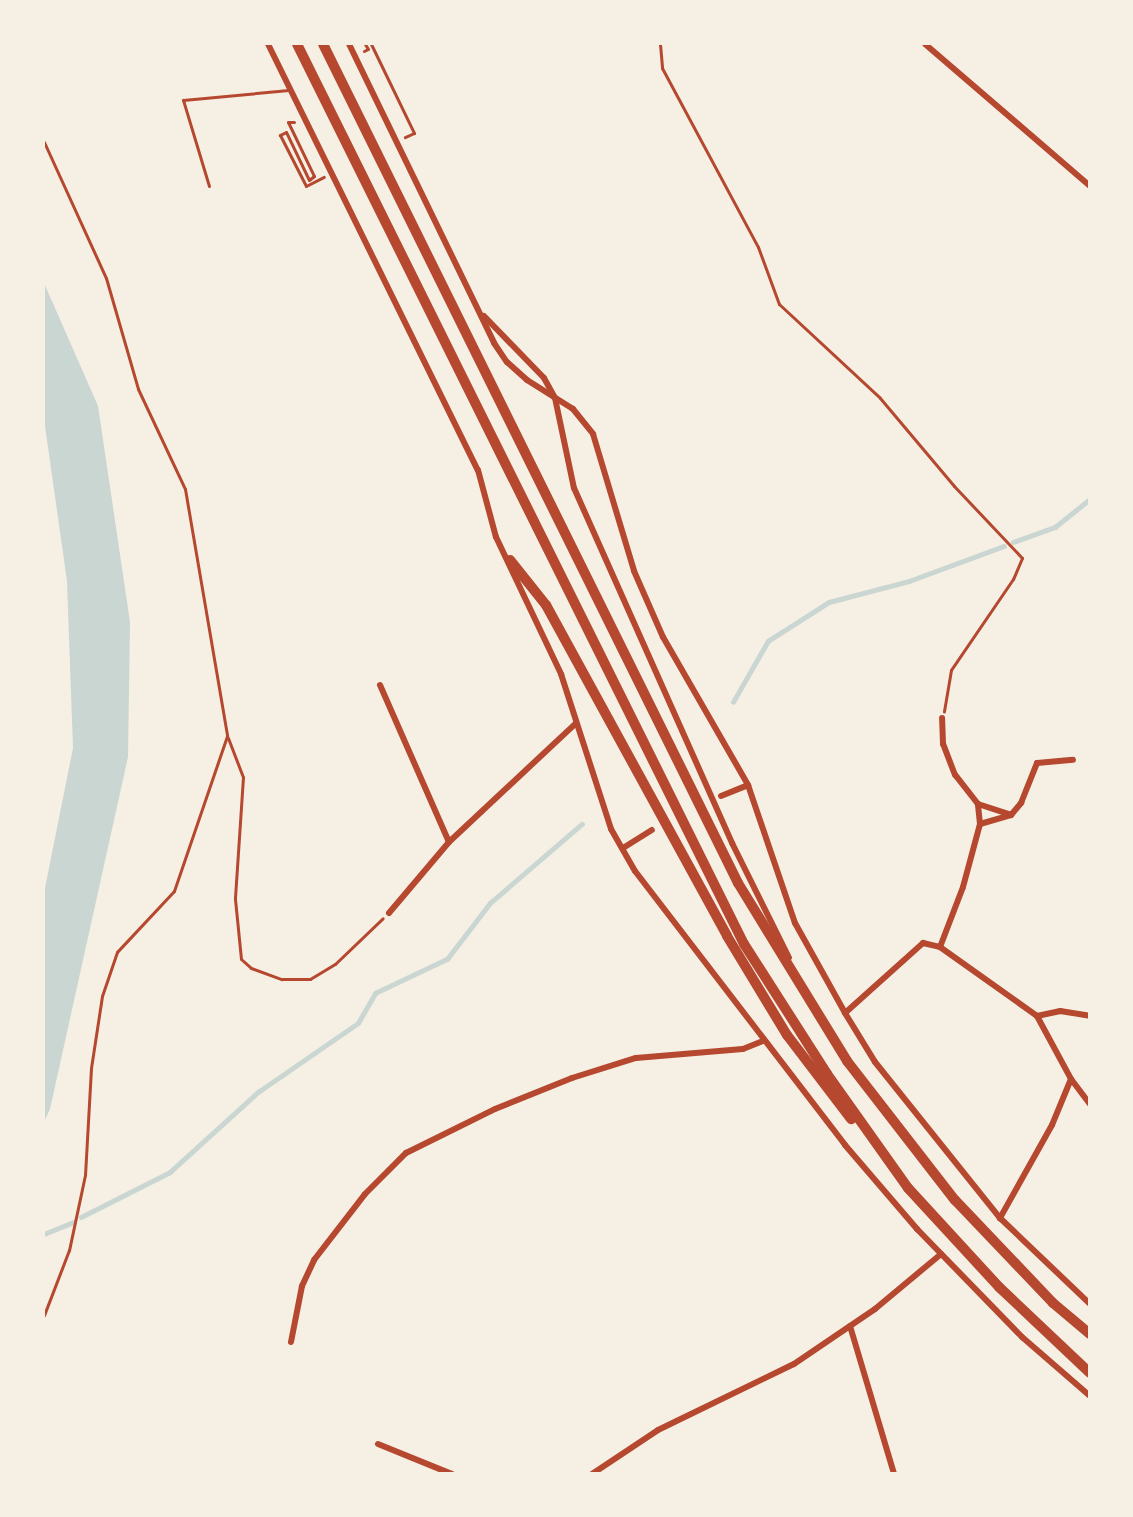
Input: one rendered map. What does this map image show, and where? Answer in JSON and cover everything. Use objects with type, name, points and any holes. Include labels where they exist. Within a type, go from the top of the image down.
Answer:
[{"type":"highway","points":[[297,44],[744,944],[908,1188],[999,1287],[1089,1373]]},
{"type":"highway","points":[[323,44],[738,884],[847,1061],[955,1200],[1053,1303],[1089,1334]]},
{"type":"highway","points":[[510,560],[546,604],[727,936],[787,1035],[834,1099],[884,1155]]},
{"type":"street","points":[[268,44],[335,184],[478,470],[496,537],[510,560],[515,583],[561,674],[611,829],[635,871],[763,1041],[845,1145],[941,1254],[1022,1337],[1089,1396]]},
{"type":"street","points":[[349,44],[507,362],[573,409],[593,434],[639,582],[663,637],[748,785],[795,923],[845,1013],[875,1062],[1000,1218],[1089,1304]]},
{"type":"street","points":[[925,44],[1089,186]]},
{"type":"street","points":[[481,313],[544,378],[555,398],[574,488],[604,560],[732,843],[814,1008]]},
{"type":"street","points":[[380,685],[449,842]]},
{"type":"street","points":[[940,947],[963,887],[980,824],[978,804],[956,775],[943,744],[942,718]]},
{"type":"street","points":[[389,912],[449,842],[576,723]]},
{"type":"street","points":[[980,824],[1011,815],[1021,803],[1037,763],[1073,760]]},
{"type":"street","points":[[721,795],[748,785]]},
{"type":"street","points":[[978,804],[1011,815]]},
{"type":"street","points":[[623,848],[652,830]]},
{"type":"street","points":[[845,1013],[923,944],[940,947],[1037,1016],[1071,1079],[1089,1104]]},
{"type":"street","points":[[1037,1016],[1060,1011],[1089,1016]]},
{"type":"street","points":[[291,1342],[302,1286],[314,1260],[365,1194],[406,1153],[495,1109],[583,1075],[636,1058],[743,1049],[763,1041]]},
{"type":"street","points":[[1000,1218],[1052,1125],[1071,1079]]},
{"type":"street","points":[[592,1473],[658,1431],[794,1364],[850,1326],[941,1254]]},
{"type":"street","points":[[850,1326],[894,1473]]},
{"type":"street","points":[[378,1444],[452,1473]]},
{"type":"lane","points":[[209,186],[183,100],[291,89]]},
{"type":"path","points":[[371,44],[414,133]]},
{"type":"path","points":[[660,44],[662,68],[758,247],[779,304],[880,398],[954,486],[1022,558],[1013,579],[951,670],[942,718]]},
{"type":"path","points":[[306,186],[280,135],[286,132],[309,180],[314,176],[288,122],[293,121],[313,159]]},
{"type":"path","points":[[44,142],[106,278],[138,389],[184,489],[227,736],[243,777],[235,899],[241,959],[251,968],[282,979],[310,980],[334,964],[389,912]]},
{"type":"path","points":[[318,168],[328,187],[335,184]]},
{"type":"path","points":[[44,1316],[69,1250],[85,1175],[91,1068],[102,996],[117,952],[174,891],[227,736]]},
{"type":"shaded area","points":[[44,283],[98,406],[130,622],[128,757],[50,1109],[44,1122],[44,893],[73,748],[67,581],[44,419]]},
{"type":"waterway","points":[[1013,542],[1055,527],[1090,499]]},
{"type":"waterway","points":[[733,702],[768,641],[829,602],[909,581],[1004,546]]},
{"type":"waterway","points":[[81,1217],[170,1172],[258,1092],[358,1023],[375,993],[447,959],[490,903],[582,824]]},
{"type":"waterway","points":[[44,1234],[73,1222]]}]
